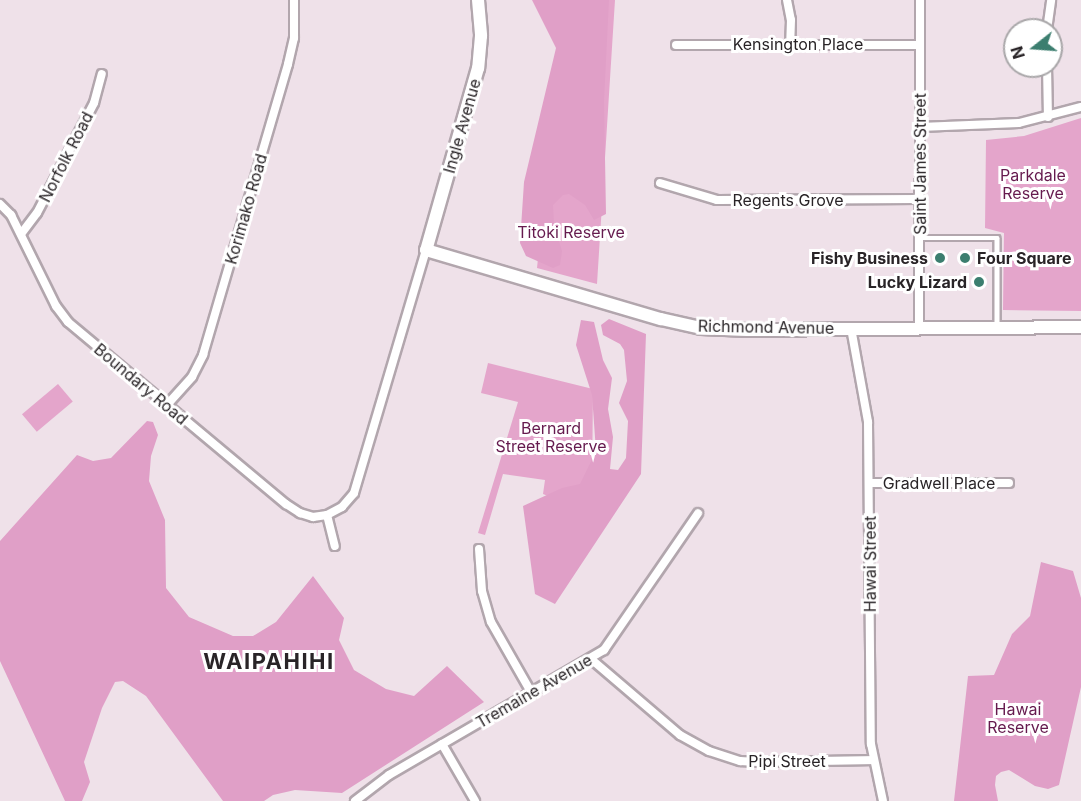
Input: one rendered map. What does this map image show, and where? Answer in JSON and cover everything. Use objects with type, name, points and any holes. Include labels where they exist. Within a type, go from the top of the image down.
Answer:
[{"type":"street","name":"Korimako Road","points":[[166,406],[192,377],[203,355],[288,64],[294,38],[294,0]]},
{"type":"street","name":"Ingle Avenue","points":[[426,250],[476,78],[481,36],[478,0]]},
{"type":"street","points":[[787,0],[791,20],[790,44]]},
{"type":"street","name":"Saint James Street","points":[[919,328],[920,0]]},
{"type":"street","points":[[1049,18],[1051,0]]},
{"type":"street","name":"Kensington Place","points":[[676,45],[920,45]]},
{"type":"street","name":"Norfolk Road","points":[[21,234],[37,213],[94,104],[102,74]]},
{"type":"street","points":[[1047,78],[1048,117]]},
{"type":"street","points":[[920,127],[986,127],[1048,117],[1081,107]]},
{"type":"street","name":"Regents Grove","points":[[660,183],[717,200],[918,199]]},
{"type":"street","name":"Boundary Road","points":[[0,204],[11,215],[62,316],[166,406],[286,504],[306,515],[327,515]]},
{"type":"street","name":"Richmond Avenue","points":[[426,250],[661,319],[701,328],[1081,327]]},
{"type":"street","points":[[335,546],[327,515],[342,507],[354,493],[426,250]]},
{"type":"street","name":"Hawai Street","points":[[851,328],[868,422],[871,744],[883,801]]},
{"type":"street","name":"Gradwell Place","points":[[869,483],[1009,483]]},
{"type":"street","name":"Tremaine Avenue","points":[[355,801],[389,775],[591,659],[611,643],[698,513]]},
{"type":"street","points":[[479,549],[482,591],[491,622],[532,694]]},
{"type":"street","name":"Pipi Street","points":[[591,659],[680,735],[709,751],[740,761],[873,760]]},
{"type":"street","points":[[442,744],[475,801]]},
{"type":"lane","points":[[919,238],[997,238],[997,327]]},
{"type":"green space","name":"Titoki Reserve","points":[[532,0],[609,0],[604,101],[606,214],[594,220],[585,205],[569,194],[563,195],[553,205],[554,224],[562,251],[560,265],[553,268],[526,256],[520,243],[524,182],[556,48]]},
{"type":"green space","name":"Titoki Reserve","points":[[559,0],[615,0],[597,284],[537,268],[560,44]]},
{"type":"green space","name":"Parkdale Reserve","points":[[1081,118],[1081,311],[1003,310],[1004,233],[985,228],[986,140],[1024,136]]},
{"type":"green space","points":[[609,319],[646,334],[641,474],[555,604],[535,594],[523,506],[562,488],[580,484],[596,451],[592,395],[576,345],[581,320],[594,322],[603,360],[612,378],[608,409],[613,437],[610,469],[618,470],[626,458],[628,421],[619,403],[627,381],[624,350],[620,344],[603,335],[601,325]]},
{"type":"green space","name":"Bernard Street Reserve","points":[[488,363],[593,389],[592,486],[575,507],[543,494],[545,480],[503,474],[485,535],[478,533],[518,402],[481,393]]},
{"type":"green space","points":[[58,384],[73,402],[37,432],[22,414]]},
{"type":"green space","points":[[147,421],[153,422],[158,435],[151,456],[149,481],[165,520],[166,588],[189,617],[233,636],[253,636],[276,622],[313,576],[344,618],[339,640],[354,670],[386,689],[414,696],[447,666],[484,702],[342,793],[295,790],[273,795],[264,801],[223,801],[146,696],[123,681],[115,682],[102,708],[84,762],[90,782],[82,801],[65,801],[0,661],[0,541],[77,455],[93,461],[111,458]]},
{"type":"green space","name":"Hawai Reserve","points":[[1041,562],[1073,571],[1081,598],[1081,687],[1059,785],[1048,789],[1035,786],[1009,770],[996,776],[998,801],[954,801],[968,676],[994,675],[1012,634],[1030,616]]},
{"type":"place","name":"Fishy Business","points":[[940,258]]},
{"type":"place","name":"Four Square","points":[[965,258]]},
{"type":"place","name":"Lucky Lizard","points":[[979,282]]},
{"type":"district","name":"WAIPAHIHI","points":[[269,662]]}]
